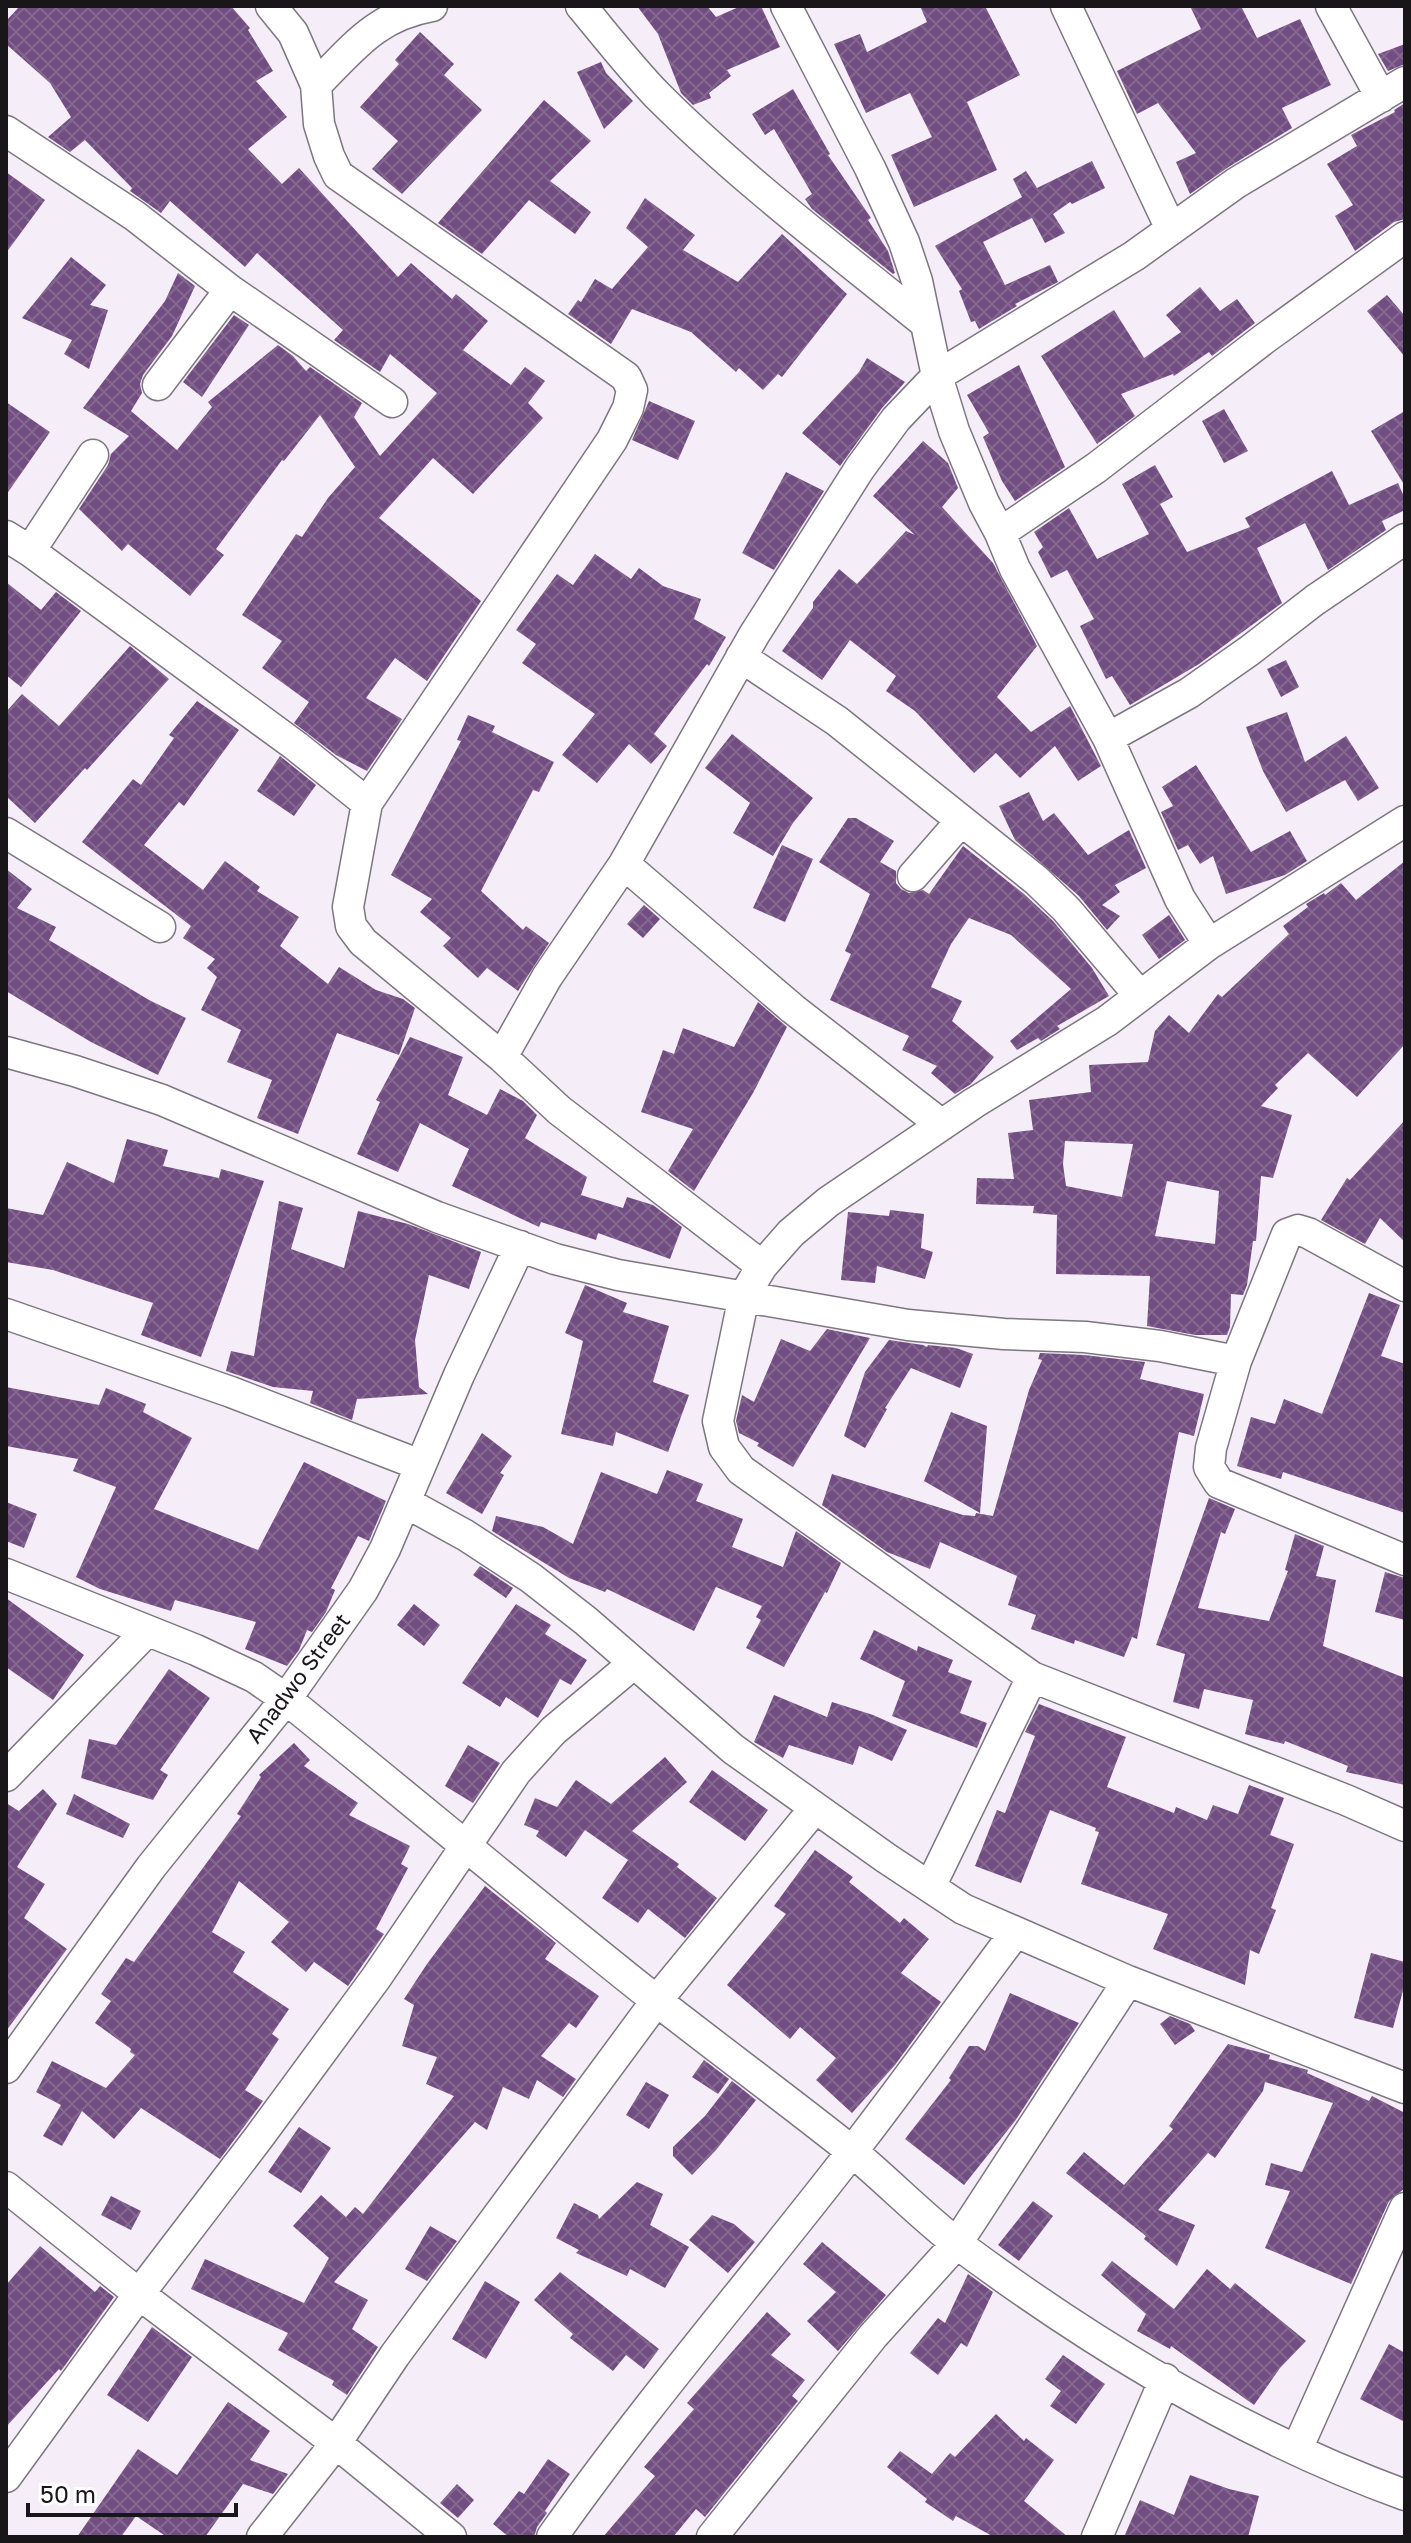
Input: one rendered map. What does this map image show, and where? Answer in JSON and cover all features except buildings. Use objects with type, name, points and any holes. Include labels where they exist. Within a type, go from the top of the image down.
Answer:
[{"type":"street","points":[[271,6],[293,33],[316,85],[319,124],[338,175],[626,377],[632,390],[628,408],[589,476],[367,803],[348,907],[351,926],[378,957],[502,1057],[549,1101],[626,1164],[762,1266]]},
{"type":"street","points":[[316,85],[364,36],[391,16],[432,6]]},
{"type":"street","points":[[581,6],[655,93],[806,229],[924,322]]},
{"type":"street","points":[[786,6],[870,168],[904,242],[917,281],[937,376],[954,431],[984,503],[1015,569],[1108,738],[1180,899],[1209,944]]},
{"type":"street","points":[[1066,6],[1171,229]]},
{"type":"street","points":[[502,1057],[547,977],[624,864],[741,657],[860,468],[896,419],[937,376],[1134,256],[1236,183],[1393,89],[1331,6]]},
{"type":"street","points":[[6,131],[135,216],[230,290],[392,402]]},
{"type":"street","points":[[1000,533],[1096,468],[1264,339],[1405,237]]},
{"type":"street","points":[[158,385],[230,290]]},
{"type":"street","points":[[93,455],[18,543],[296,746],[367,803]]},
{"type":"street","points":[[1108,738],[1189,693],[1315,600],[1405,539]]},
{"type":"street","points":[[741,657],[837,721],[1036,880],[1066,909],[1140,996]]},
{"type":"street","points":[[913,876],[961,821]]},
{"type":"street","points":[[1405,821],[1209,944],[1107,1021],[942,1125],[828,1202],[791,1233],[762,1266],[744,1296],[718,1421],[724,1447],[741,1470],[1032,1677],[1332,1794],[1405,1826]]},
{"type":"street","points":[[6,833],[160,927]]},
{"type":"street","points":[[624,864],[763,985],[942,1125]]},
{"type":"street","points":[[6,1052],[162,1100],[437,1217],[618,1275],[908,1325],[1100,1339],[1160,1346],[1236,1361]]},
{"type":"street","points":[[1405,1286],[1308,1233],[1298,1230],[1287,1234],[1236,1361],[1211,1448],[1209,1467],[1219,1483],[1405,1560]]},
{"type":"street","name":"Anadwo Street","points":[[6,2068],[151,1867],[286,1699],[363,1590],[385,1549],[520,1246]]},
{"type":"street","points":[[6,1314],[231,1392],[420,1465]]},
{"type":"street","points":[[405,1502],[465,1535],[531,1578],[586,1621],[733,1749],[963,1909],[1128,1981],[1405,2088]]},
{"type":"street","points":[[6,1574],[196,1650],[254,1677],[286,1699],[657,2000],[852,2152],[957,2243],[1105,2347],[1219,2411],[1358,2478],[1405,2495]]},
{"type":"street","points":[[6,1776],[147,1631]]},
{"type":"street","points":[[6,2477],[376,1978],[516,1772],[553,1731],[633,1664]]},
{"type":"street","points":[[930,1887],[1032,1677]]},
{"type":"street","points":[[262,2537],[336,2443],[395,2355],[657,2000],[815,1808]]},
{"type":"street","points":[[552,2537],[649,2407],[852,2152],[1015,1933]]},
{"type":"street","points":[[712,2537],[873,2336],[957,2243],[1128,1981]]},
{"type":"street","points":[[6,2187],[139,2294],[336,2443],[451,2537]]},
{"type":"street","points":[[1297,2449],[1405,2208]]},
{"type":"street","points":[[1097,2537],[1165,2379]]}]
